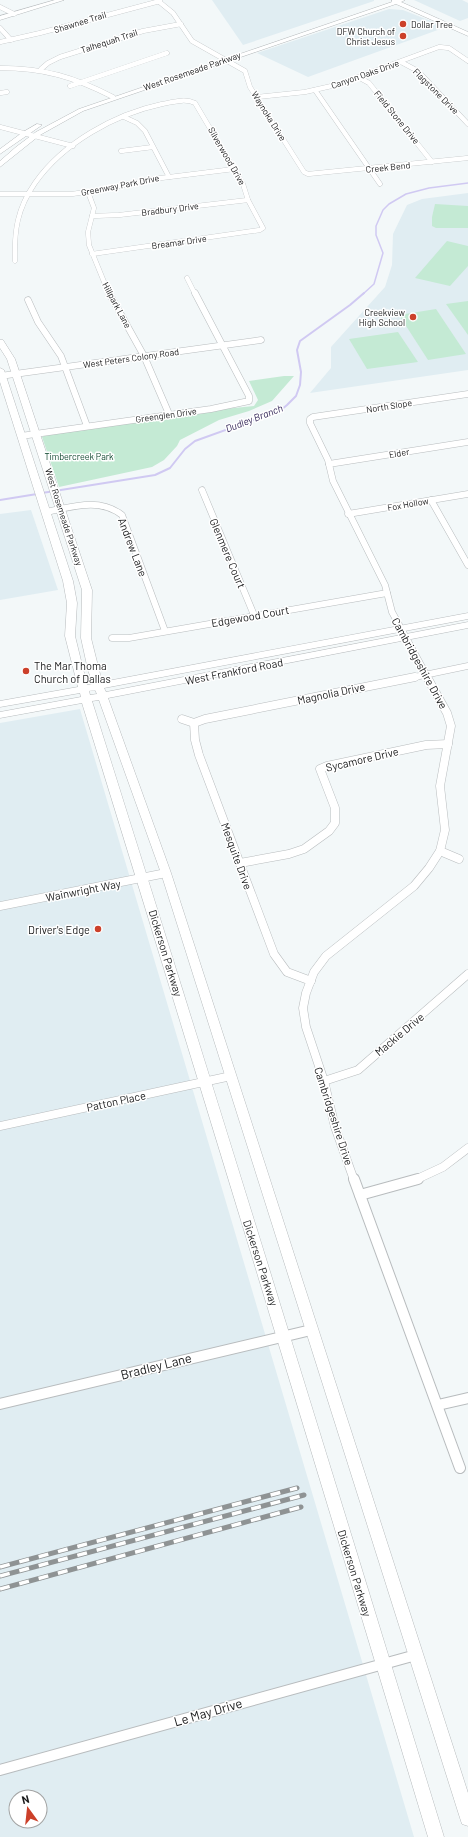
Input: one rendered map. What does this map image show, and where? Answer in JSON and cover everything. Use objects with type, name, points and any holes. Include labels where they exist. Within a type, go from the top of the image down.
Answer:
[{"type":"main road","name":"West Rosemeade Parkway","points":[[0,165],[14,151],[35,136],[81,110],[113,97],[340,21],[387,0]]},
{"type":"main road","points":[[405,0],[468,32]]},
{"type":"main road","points":[[0,18],[56,1]]},
{"type":"main road","name":"West Rosemeade Parkway","points":[[0,152],[25,133],[77,105],[158,76],[332,18],[378,4],[397,1]]},
{"type":"main road","points":[[397,1],[412,9],[468,32]]},
{"type":"main road","points":[[378,4],[412,9]]},
{"type":"main road","points":[[332,18],[340,21]]},
{"type":"main road","points":[[284,34],[291,38]]},
{"type":"main road","points":[[158,76],[165,80]]},
{"type":"main road","name":"West Rosemeade Parkway","points":[[0,342],[10,359],[16,374],[87,590],[88,602],[86,638],[88,653],[104,696]]},
{"type":"main road","name":"West Rosemeade Parkway","points":[[1,374],[37,482],[69,587],[72,603],[70,636],[85,694]]},
{"type":"main road","name":"West Frankford Road","points":[[0,715],[85,694],[100,686],[468,616]]},
{"type":"main road","name":"West Frankford Road","points":[[0,704],[85,694],[104,696],[468,625]]},
{"type":"main road","name":"Dickerson Parkway","points":[[85,694],[144,878],[251,1234],[284,1335],[436,1837]]},
{"type":"main road","points":[[104,696],[166,873],[468,1818]]},
{"type":"street","name":"Waynoka Drive","points":[[159,1],[173,12],[192,41],[245,71],[250,87],[304,172],[308,174]]},
{"type":"street","name":"Shawnee Trail","points":[[0,42],[48,32],[115,12],[159,1]]},
{"type":"street","points":[[0,7],[14,14]]},
{"type":"street","name":"Talhequah Trail","points":[[41,69],[48,63],[66,55],[143,31],[181,24]]},
{"type":"street","points":[[0,28],[11,40]]},
{"type":"street","name":"Canyon Oaks Drive","points":[[257,97],[315,90],[358,77],[437,48],[445,47],[468,61]]},
{"type":"street","points":[[70,86],[82,80],[167,53]]},
{"type":"street","name":"Flagstone Drive","points":[[401,62],[418,71],[468,124]]},
{"type":"street","points":[[0,68],[41,69],[63,74],[82,80],[113,97]]},
{"type":"street","name":"Field Stone Drive","points":[[358,77],[369,83],[432,162]]},
{"type":"street","points":[[315,90],[380,184]]},
{"type":"street","points":[[0,93],[7,92]]},
{"type":"street","name":"Silverwood Drive","points":[[124,117],[156,105],[179,101],[195,102],[246,189],[248,200],[263,225]]},
{"type":"street","points":[[15,261],[15,232],[23,206],[29,194],[40,177],[73,146],[98,130],[124,117],[141,127],[169,177]]},
{"type":"street","points":[[0,127],[73,146]]},
{"type":"street","points":[[121,151],[153,147]]},
{"type":"street","name":"Creek Bend","points":[[308,174],[468,158]]},
{"type":"street","name":"Greenway Park Drive","points":[[0,194],[59,195],[88,192],[133,182],[234,169]]},
{"type":"street","name":"Greenway Park Drive","points":[[0,190],[29,194]]},
{"type":"street","name":"Hillpark Lane","points":[[88,192],[94,208],[87,240],[92,254],[110,296],[144,356],[169,414]]},
{"type":"street","name":"Bradbury Drive","points":[[92,216],[119,215],[248,200]]},
{"type":"street","name":"Breamar Drive","points":[[92,254],[206,239],[260,230],[263,228],[263,225]]},
{"type":"street","points":[[187,278],[223,345]]},
{"type":"street","points":[[28,300],[38,322],[57,350],[65,367],[87,426]]},
{"type":"street","name":"West Peters Colony Road","points":[[1,374],[16,374],[261,340]]},
{"type":"street","name":"Greenglen Drive","points":[[21,436],[244,403],[249,401],[249,396],[223,345]]},
{"type":"street","name":"North Slope","points":[[310,420],[313,417],[468,394]]},
{"type":"street","name":"Cambridgeshire Drive","points":[[310,420],[329,464],[334,478],[333,481],[348,514],[385,585],[392,612],[447,713],[451,726],[440,786],[445,830],[440,851],[429,868],[414,886],[326,956],[314,972],[303,1008],[305,1020],[324,1081],[335,1127],[460,1468]]},
{"type":"street","name":"Elder","points":[[329,464],[468,442]]},
{"type":"street","name":"Glenmere Court","points":[[202,490],[254,615]]},
{"type":"street","name":"Fox Hollow","points":[[348,514],[468,494]]},
{"type":"street","points":[[431,500],[468,564]]},
{"type":"street","name":"Andrew Lane","points":[[45,510],[60,507],[101,504],[113,506],[122,515],[165,631]]},
{"type":"street","name":"Edgewood Court","points":[[112,638],[129,638],[387,593]]},
{"type":"street","name":"Magnolia Drive","points":[[194,723],[205,719],[468,666]]},
{"type":"street","points":[[182,719],[194,723]]},
{"type":"street","name":"Mesquite Drive","points":[[194,723],[195,740],[199,755],[274,954],[281,966],[287,972],[311,981]]},
{"type":"street","name":"Sycamore Drive","points":[[240,863],[289,854],[304,849],[330,831],[335,823],[335,808],[320,769],[327,766],[417,746],[448,744]]},
{"type":"street","points":[[440,851],[459,859]]},
{"type":"street","name":"Wainwright Way","points":[[0,906],[166,873]]},
{"type":"street","name":"Mackie Drive","points":[[324,1081],[358,1070],[468,974]]},
{"type":"street","name":"Patton Place","points":[[0,1126],[231,1076]]},
{"type":"street","points":[[360,1195],[424,1178],[466,1153]]},
{"type":"street","name":"Bradley Lane","points":[[0,1404],[284,1335],[311,1330]]},
{"type":"street","points":[[438,1405],[468,1398]]},
{"type":"street","name":"Le May Drive","points":[[0,1770],[416,1655]]},
{"type":"shaded area","points":[[212,0],[374,0],[374,1],[243,45]]},
{"type":"shaded area","points":[[414,0],[462,0],[468,3],[468,18],[460,21]]},
{"type":"shaded area","points":[[389,9],[403,10],[446,27],[308,77],[257,53]]},
{"type":"shaded area","name":"Creekview High School","points":[[468,193],[468,370],[310,393],[331,368],[331,347],[385,287],[392,265],[393,234],[407,205],[422,199]]},
{"type":"shaded area","points":[[31,510],[58,590],[0,600],[0,514]]},
{"type":"shaded area","points":[[80,709],[414,1837],[0,1837],[0,723]]},
{"type":"green space","points":[[435,204],[468,206],[468,228],[436,228],[432,226],[432,217]]},
{"type":"green space","points":[[447,241],[468,246],[468,266],[450,286],[415,278]]},
{"type":"green space","points":[[468,301],[468,335],[446,304]]},
{"type":"green space","points":[[436,309],[466,354],[428,360],[399,315]]},
{"type":"green space","points":[[398,332],[418,362],[367,369],[349,339]]},
{"type":"green space","name":"Timbercreek Park","points":[[294,376],[272,401],[249,411],[219,420],[180,440],[177,446],[164,460],[152,467],[59,487],[42,437],[46,435],[204,411],[254,406],[258,400],[249,381]]},
{"type":"waterway","name":"Dudley Branch","points":[[363,294],[374,284],[383,253],[376,235],[376,226],[383,210],[389,204],[406,194],[429,188],[468,183]]},
{"type":"waterway","name":"Dudley Branch","points":[[42,493],[155,475],[170,468],[185,449],[195,441],[281,410],[296,396],[300,385],[301,372],[297,350],[300,341],[364,293]]},
{"type":"waterway","name":"Dudley Branch","points":[[0,500],[37,494]]},
{"type":"railway","points":[[0,1567],[297,1488]]},
{"type":"railway","points":[[0,1576],[304,1495]]},
{"type":"railway","points":[[0,1589],[301,1507]]},
{"type":"place","name":"Dollar Tree","points":[[403,24]]},
{"type":"place","name":"DFW Church of Christ Jesus","points":[[403,36]]},
{"type":"place","name":"Creekview High School","points":[[413,317]]},
{"type":"place","name":"The Mar Thoma Church of Dallas","points":[[26,671]]},
{"type":"place","name":"Driver's Edge","points":[[98,929]]}]
